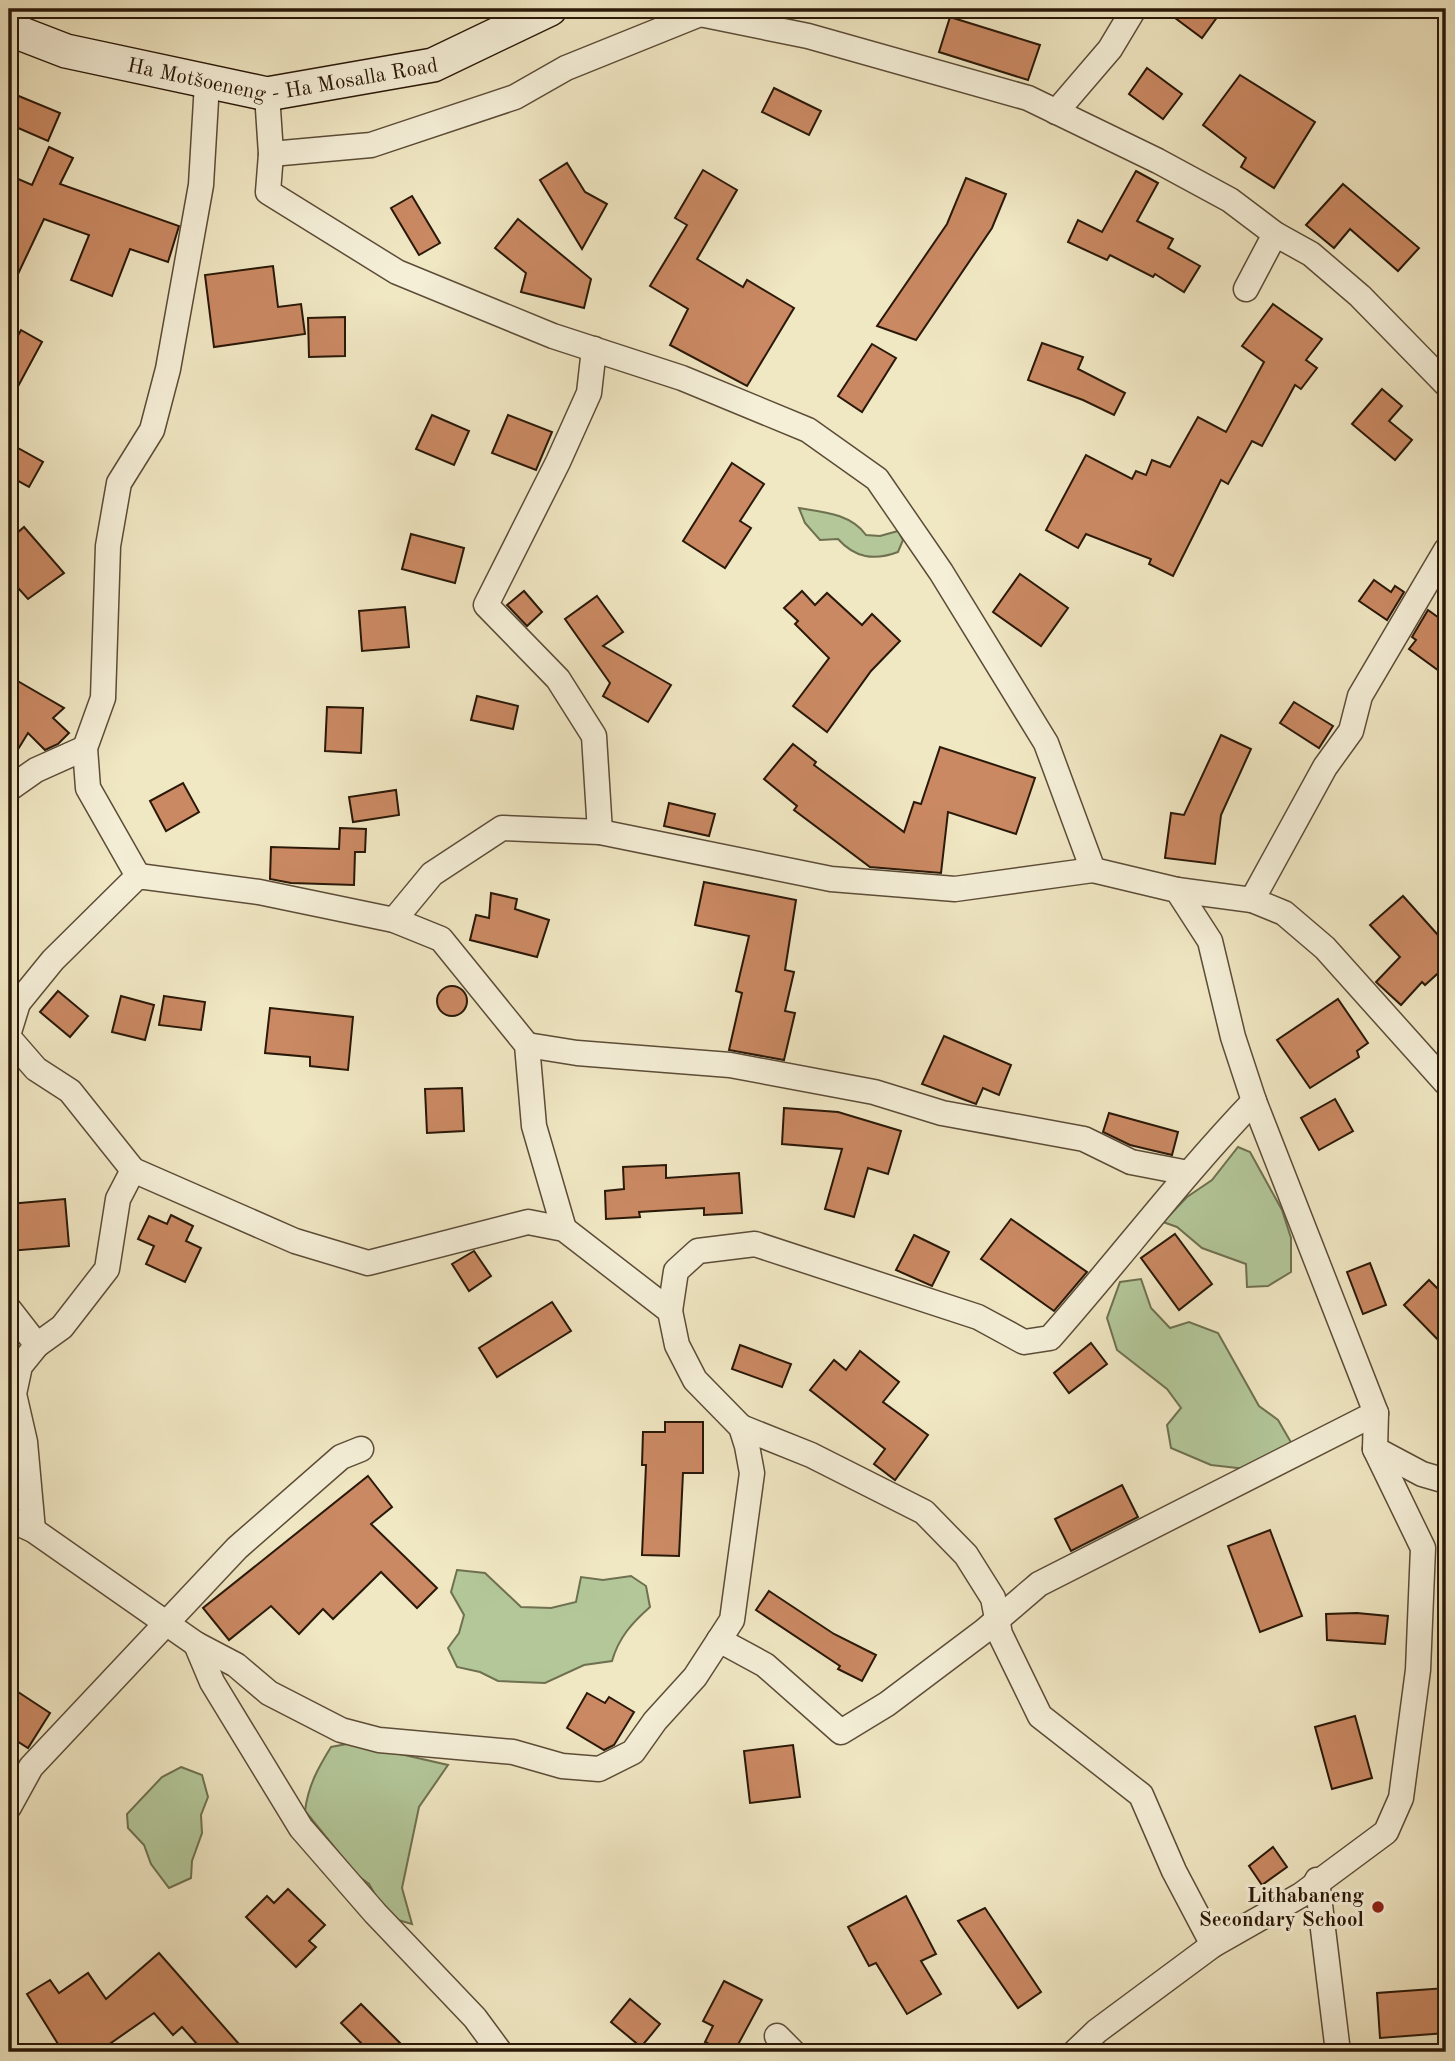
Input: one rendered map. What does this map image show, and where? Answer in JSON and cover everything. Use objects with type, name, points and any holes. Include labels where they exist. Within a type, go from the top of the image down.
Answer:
[{"type":"main road","name":"Ha Motšoeneng - Ha Mosalla Road","points":[[9,29],[66,51],[267,94],[433,65],[550,9]]},
{"type":"street","points":[[1056,112],[1110,49],[1134,9]]},
{"type":"street","points":[[271,154],[371,145],[515,97],[566,68],[700,14],[808,36],[1028,98],[1230,200],[1275,234],[1311,254],[1360,296],[1446,384]]},
{"type":"street","points":[[138,876],[88,788],[85,748],[103,698],[108,546],[119,483],[152,430],[168,369],[201,185],[208,83]]},
{"type":"street","points":[[267,94],[271,154],[268,192],[397,272],[594,349],[682,378],[808,430],[877,480],[942,572],[1045,743],[1093,870]]},
{"type":"street","points":[[1246,289],[1275,234]]},
{"type":"street","points":[[594,349],[589,393],[558,462],[486,605],[558,680],[594,736],[600,832]]},
{"type":"street","points":[[1252,900],[1325,767],[1351,730],[1360,696],[1446,550]]},
{"type":"street","points":[[9,789],[36,770],[85,748]]},
{"type":"street","points":[[394,920],[432,874],[502,828],[600,832],[831,879],[955,889],[1093,870],[1177,890],[1252,900],[1284,913],[1325,948],[1446,1083]]},
{"type":"street","points":[[138,876],[259,892],[394,920],[441,939],[527,1045],[534,1126],[564,1229]]},
{"type":"street","points":[[9,1032],[18,1003],[53,960],[138,876]]},
{"type":"street","points":[[1075,2052],[1097,2031],[1213,1945],[1301,1895],[1317,1880],[1387,1832],[1401,1798],[1418,1670],[1423,1548],[1375,1449],[1376,1413],[1254,1101],[1233,1037],[1210,941],[1177,890]]},
{"type":"street","points":[[9,1038],[36,1069],[70,1091],[133,1170],[295,1241],[368,1263],[528,1222],[564,1229],[670,1311]]},
{"type":"street","points":[[527,1045],[577,1053],[730,1065],[874,1092],[942,1113],[1084,1139],[1130,1162],[1188,1173]]},
{"type":"street","points":[[1213,1945],[1174,1871],[1141,1795],[1040,1716],[1000,1634],[993,1598],[966,1555],[924,1513],[811,1455],[741,1427],[695,1380],[677,1345],[670,1311],[676,1271],[698,1251],[755,1244],[978,1317],[1024,1342],[1051,1338],[1120,1259],[1188,1173],[1254,1101]]},
{"type":"street","points":[[33,1530],[25,1441],[14,1394],[20,1366],[37,1345],[62,1327],[107,1269],[118,1199],[133,1170]]},
{"type":"street","points":[[9,1309],[37,1345]]},
{"type":"street","points":[[719,1640],[765,1665],[841,1732],[887,1704],[997,1621],[1039,1584],[1376,1413]]},
{"type":"street","points":[[9,1519],[33,1530],[196,1644],[236,1665],[269,1693],[341,1730],[379,1740],[513,1752],[562,1766],[599,1769],[633,1752],[655,1721],[695,1677],[732,1620],[752,1473],[741,1427]]},
{"type":"street","points":[[9,1807],[31,1767],[237,1548],[341,1457],[361,1449]]},
{"type":"street","points":[[1375,1449],[1422,1474],[1446,1481]]},
{"type":"street","points":[[196,1644],[212,1682],[301,1828],[475,2018],[500,2052]]},
{"type":"street","points":[[1317,1880],[1338,2052]]},
{"type":"green space","points":[[799,508],[845,518],[866,535],[880,536],[898,531],[903,540],[898,552],[889,555],[873,557],[858,554],[838,539],[820,540],[805,523]]},
{"type":"green space","points":[[1238,1147],[1250,1152],[1282,1210],[1291,1238],[1291,1272],[1268,1286],[1247,1287],[1246,1264],[1202,1248],[1177,1227],[1163,1222],[1187,1197],[1212,1180]]},
{"type":"green space","points":[[1141,1279],[1151,1308],[1170,1328],[1189,1322],[1218,1333],[1259,1406],[1278,1420],[1292,1444],[1246,1469],[1211,1465],[1171,1448],[1167,1425],[1181,1408],[1167,1389],[1117,1350],[1107,1318],[1120,1282]]},
{"type":"green space","points":[[457,1570],[485,1573],[521,1607],[551,1608],[576,1602],[581,1577],[603,1580],[631,1576],[646,1586],[650,1607],[627,1631],[612,1661],[584,1665],[545,1683],[498,1681],[480,1672],[457,1667],[448,1648],[459,1633],[464,1615],[451,1592]]},
{"type":"green space","points":[[352,1743],[448,1765],[419,1807],[402,1888],[412,1924],[398,1920],[377,1898],[369,1884],[357,1875],[305,1811],[314,1778],[331,1747]]},
{"type":"green space","points":[[181,1767],[202,1775],[208,1797],[201,1815],[202,1833],[192,1861],[191,1878],[169,1888],[151,1864],[144,1845],[128,1828],[127,1814],[162,1777]]},
{"type":"building","points":[[1163,9],[1223,9],[1202,38]]},
{"type":"building","points":[[950,17],[1040,45],[1028,80],[939,52]]},
{"type":"building","points":[[1147,68],[1182,94],[1163,119],[1129,94]]},
{"type":"building","points":[[1240,75],[1315,122],[1274,188],[1241,167],[1246,158],[1203,125]]},
{"type":"building","points":[[774,88],[821,111],[809,135],[762,112]]},
{"type":"building","points":[[9,92],[60,113],[48,141],[9,124]]},
{"type":"building","points":[[49,147],[73,158],[60,184],[179,226],[168,262],[130,249],[112,296],[71,280],[89,235],[44,219],[9,293],[9,175],[32,185]]},
{"type":"building","points":[[567,163],[585,192],[607,204],[582,249],[540,180]]},
{"type":"building","points":[[703,170],[737,190],[697,259],[743,287],[747,280],[794,308],[747,386],[670,345],[688,309],[650,286],[687,225],[675,218]]},
{"type":"building","points":[[1136,171],[1158,183],[1137,221],[1173,239],[1168,248],[1200,266],[1184,292],[1155,274],[1153,277],[1110,255],[1107,260],[1068,242],[1078,220],[1102,232]]},
{"type":"building","points":[[966,178],[1006,194],[992,228],[916,340],[877,326],[947,224]]},
{"type":"building","points":[[1343,184],[1419,248],[1398,271],[1350,229],[1334,248],[1306,225]]},
{"type":"building","points":[[412,196],[440,243],[419,255],[391,208]]},
{"type":"building","points":[[518,219],[591,279],[584,308],[521,292],[526,273],[495,248]]},
{"type":"building","points":[[273,266],[278,307],[301,304],[305,334],[214,347],[205,275]]},
{"type":"building","points":[[1273,304],[1322,339],[1306,360],[1317,368],[1301,389],[1295,385],[1262,446],[1252,441],[1228,484],[1221,480],[1173,576],[1149,564],[1151,559],[1086,534],[1078,548],[1046,530],[1086,455],[1132,479],[1136,471],[1146,475],[1152,460],[1170,467],[1198,417],[1226,432],[1264,362],[1242,346]]},
{"type":"building","points":[[345,317],[345,356],[309,357],[308,318]]},
{"type":"building","points":[[21,330],[42,342],[9,403],[9,352]]},
{"type":"building","points":[[1042,343],[1083,357],[1078,369],[1125,393],[1114,415],[1083,400],[1028,380]]},
{"type":"building","points":[[872,344],[896,358],[862,412],[838,396]]},
{"type":"building","points":[[1382,389],[1402,406],[1389,421],[1412,440],[1395,460],[1352,424]]},
{"type":"building","points":[[432,415],[469,431],[454,465],[416,449]]},
{"type":"building","points":[[508,415],[552,432],[536,470],[492,453]]},
{"type":"building","points":[[9,443],[43,462],[29,487],[9,476]]},
{"type":"building","points":[[732,463],[764,484],[740,521],[751,528],[725,568],[683,541]]},
{"type":"building","points":[[24,527],[64,573],[28,599],[9,578],[9,540]]},
{"type":"building","points":[[411,534],[464,548],[455,583],[402,569]]},
{"type":"building","points":[[1020,574],[1068,608],[1041,646],[993,612]]},
{"type":"building","points":[[1374,580],[1391,592],[1395,586],[1404,592],[1387,620],[1359,601]]},
{"type":"building","points":[[524,591],[542,612],[527,626],[507,605]]},
{"type":"building","points":[[802,591],[815,605],[827,593],[862,625],[872,614],[900,641],[871,671],[827,732],[793,706],[829,658],[795,624],[798,621],[784,608]]},
{"type":"building","points":[[597,596],[623,632],[603,646],[671,685],[648,722],[603,696],[610,683],[565,619]]},
{"type":"building","points":[[405,607],[409,647],[362,651],[359,611]]},
{"type":"building","points":[[1428,610],[1446,623],[1446,676],[1409,649],[1416,640],[1412,637]]},
{"type":"building","points":[[9,676],[64,708],[53,718],[69,733],[58,744],[45,750],[28,733],[9,764]]},
{"type":"building","points":[[477,696],[518,706],[513,729],[471,720]]},
{"type":"building","points":[[1294,702],[1333,726],[1319,748],[1280,723]]},
{"type":"building","points":[[327,707],[363,708],[361,753],[325,751]]},
{"type":"building","points":[[1221,735],[1251,749],[1221,815],[1215,864],[1165,858],[1171,813],[1184,815]]},
{"type":"building","points":[[793,744],[816,762],[814,765],[904,832],[914,802],[921,804],[940,747],[1035,778],[1016,834],[948,812],[941,873],[870,867],[794,810],[797,806],[764,779]]},
{"type":"building","points":[[183,783],[199,812],[166,831],[150,801]]},
{"type":"building","points":[[396,790],[399,815],[353,822],[349,797]]},
{"type":"building","points":[[669,803],[715,814],[709,836],[664,826]]},
{"type":"building","points":[[340,828],[366,829],[365,852],[355,852],[354,885],[291,883],[270,879],[271,847],[339,849]]},
{"type":"building","points":[[704,882],[796,900],[785,970],[794,972],[785,1011],[795,1013],[784,1060],[729,1050],[742,993],[736,991],[749,936],[695,925]]},
{"type":"building","points":[[491,893],[517,899],[515,909],[549,920],[537,957],[470,940],[476,915],[489,918]]},
{"type":"building","points":[[1403,896],[1446,944],[1446,966],[1425,985],[1422,982],[1401,1005],[1376,982],[1400,957],[1370,925]]},
{"type":"building","points":[[452,986],[463,990],[467,1001],[463,1012],[452,1016],[441,1012],[437,1001],[441,990]]},
{"type":"building","points":[[58,991],[88,1016],[70,1037],[40,1012]]},
{"type":"building","points":[[121,996],[154,1005],[145,1040],[112,1032]]},
{"type":"building","points":[[164,996],[205,1002],[201,1030],[159,1025]]},
{"type":"building","points":[[1338,999],[1368,1043],[1357,1051],[1359,1057],[1310,1088],[1277,1040]]},
{"type":"building","points":[[270,1008],[353,1017],[348,1070],[310,1066],[310,1057],[265,1053]]},
{"type":"building","points":[[944,1036],[1011,1065],[999,1095],[983,1088],[976,1104],[922,1084]]},
{"type":"building","points":[[462,1088],[464,1131],[427,1133],[425,1089]]},
{"type":"building","points":[[1335,1099],[1353,1131],[1319,1150],[1301,1118]]},
{"type":"building","points":[[784,1108],[838,1112],[901,1131],[888,1174],[868,1168],[854,1217],[825,1209],[842,1149],[782,1144]]},
{"type":"building","points":[[1109,1113],[1178,1132],[1172,1155],[1130,1145],[1103,1132]]},
{"type":"building","points":[[666,1165],[666,1178],[739,1173],[742,1213],[704,1215],[704,1208],[639,1212],[640,1217],[606,1219],[605,1191],[624,1189],[623,1167]]},
{"type":"building","points":[[65,1199],[69,1246],[9,1251],[9,1204]]},
{"type":"building","points":[[171,1215],[193,1226],[186,1241],[201,1248],[185,1282],[146,1264],[154,1246],[138,1239],[149,1216],[167,1224]]},
{"type":"building","points":[[1011,1219],[1087,1272],[1054,1311],[981,1259]]},
{"type":"building","points":[[1175,1234],[1212,1284],[1179,1310],[1141,1258]]},
{"type":"building","points":[[914,1235],[949,1252],[932,1286],[896,1270]]},
{"type":"building","points":[[474,1251],[491,1276],[469,1291],[452,1264]]},
{"type":"building","points":[[1370,1263],[1386,1305],[1363,1314],[1347,1272]]},
{"type":"building","points":[[1429,1280],[1446,1297],[1446,1348],[1404,1305]]},
{"type":"building","points":[[552,1302],[571,1331],[497,1377],[479,1348]]},
{"type":"building","points":[[1091,1343],[1107,1364],[1069,1393],[1054,1373]]},
{"type":"building","points":[[740,1345],[791,1364],[782,1387],[732,1369]]},
{"type":"building","points":[[860,1351],[899,1382],[883,1402],[928,1435],[895,1480],[874,1464],[885,1449],[810,1390],[834,1360],[846,1370]]},
{"type":"building","points":[[665,1422],[703,1422],[703,1473],[683,1473],[679,1556],[642,1555],[646,1465],[642,1465],[643,1432],[665,1432]]},
{"type":"building","points":[[368,1476],[392,1507],[371,1524],[437,1588],[417,1608],[381,1572],[333,1619],[323,1609],[299,1634],[271,1606],[229,1640],[203,1608]]},
{"type":"building","points":[[1122,1485],[1138,1517],[1071,1551],[1055,1519]]},
{"type":"building","points":[[1270,1530],[1302,1616],[1260,1632],[1228,1546]]},
{"type":"building","points":[[769,1591],[834,1634],[876,1655],[862,1681],[838,1669],[840,1666],[756,1610]]},
{"type":"building","points":[[1326,1614],[1388,1616],[1385,1644],[1327,1640]]},
{"type":"building","points":[[9,1686],[50,1713],[28,1748],[9,1736]]},
{"type":"building","points":[[587,1693],[605,1703],[609,1697],[634,1712],[614,1745],[604,1750],[567,1728]]},
{"type":"building","points":[[1355,1716],[1372,1778],[1332,1789],[1315,1727]]},
{"type":"building","points":[[793,1745],[800,1797],[750,1803],[744,1751]]},
{"type":"building","points":[[1273,1847],[1287,1867],[1262,1885],[1249,1866]]},
{"type":"building","points":[[288,1889],[325,1925],[309,1941],[316,1947],[296,1967],[246,1917],[267,1896],[274,1903]]},
{"type":"building","points":[[906,1896],[936,1954],[921,1961],[941,1994],[907,2014],[876,1963],[869,1966],[848,1927]]},
{"type":"building","points":[[985,1908],[1041,1992],[1018,2008],[958,1921]]},
{"type":"building","points":[[159,1953],[246,2052],[204,2052],[182,2027],[173,2035],[154,2013],[98,2052],[63,2052],[27,1994],[50,1980],[59,1993],[88,1973],[106,1999]]},
{"type":"building","points":[[724,1981],[762,2000],[734,2052],[725,2052],[705,2042],[713,2026],[703,2021]]},
{"type":"building","points":[[1446,1988],[1446,2033],[1380,2038],[1377,1993]]},
{"type":"building","points":[[630,1999],[660,2024],[641,2047],[611,2022]]},
{"type":"building","points":[[361,2004],[409,2052],[370,2052],[341,2023]]},
{"type":"place","name":"Lithabaneng Secondary School","points":[[1378,1907]]}]
